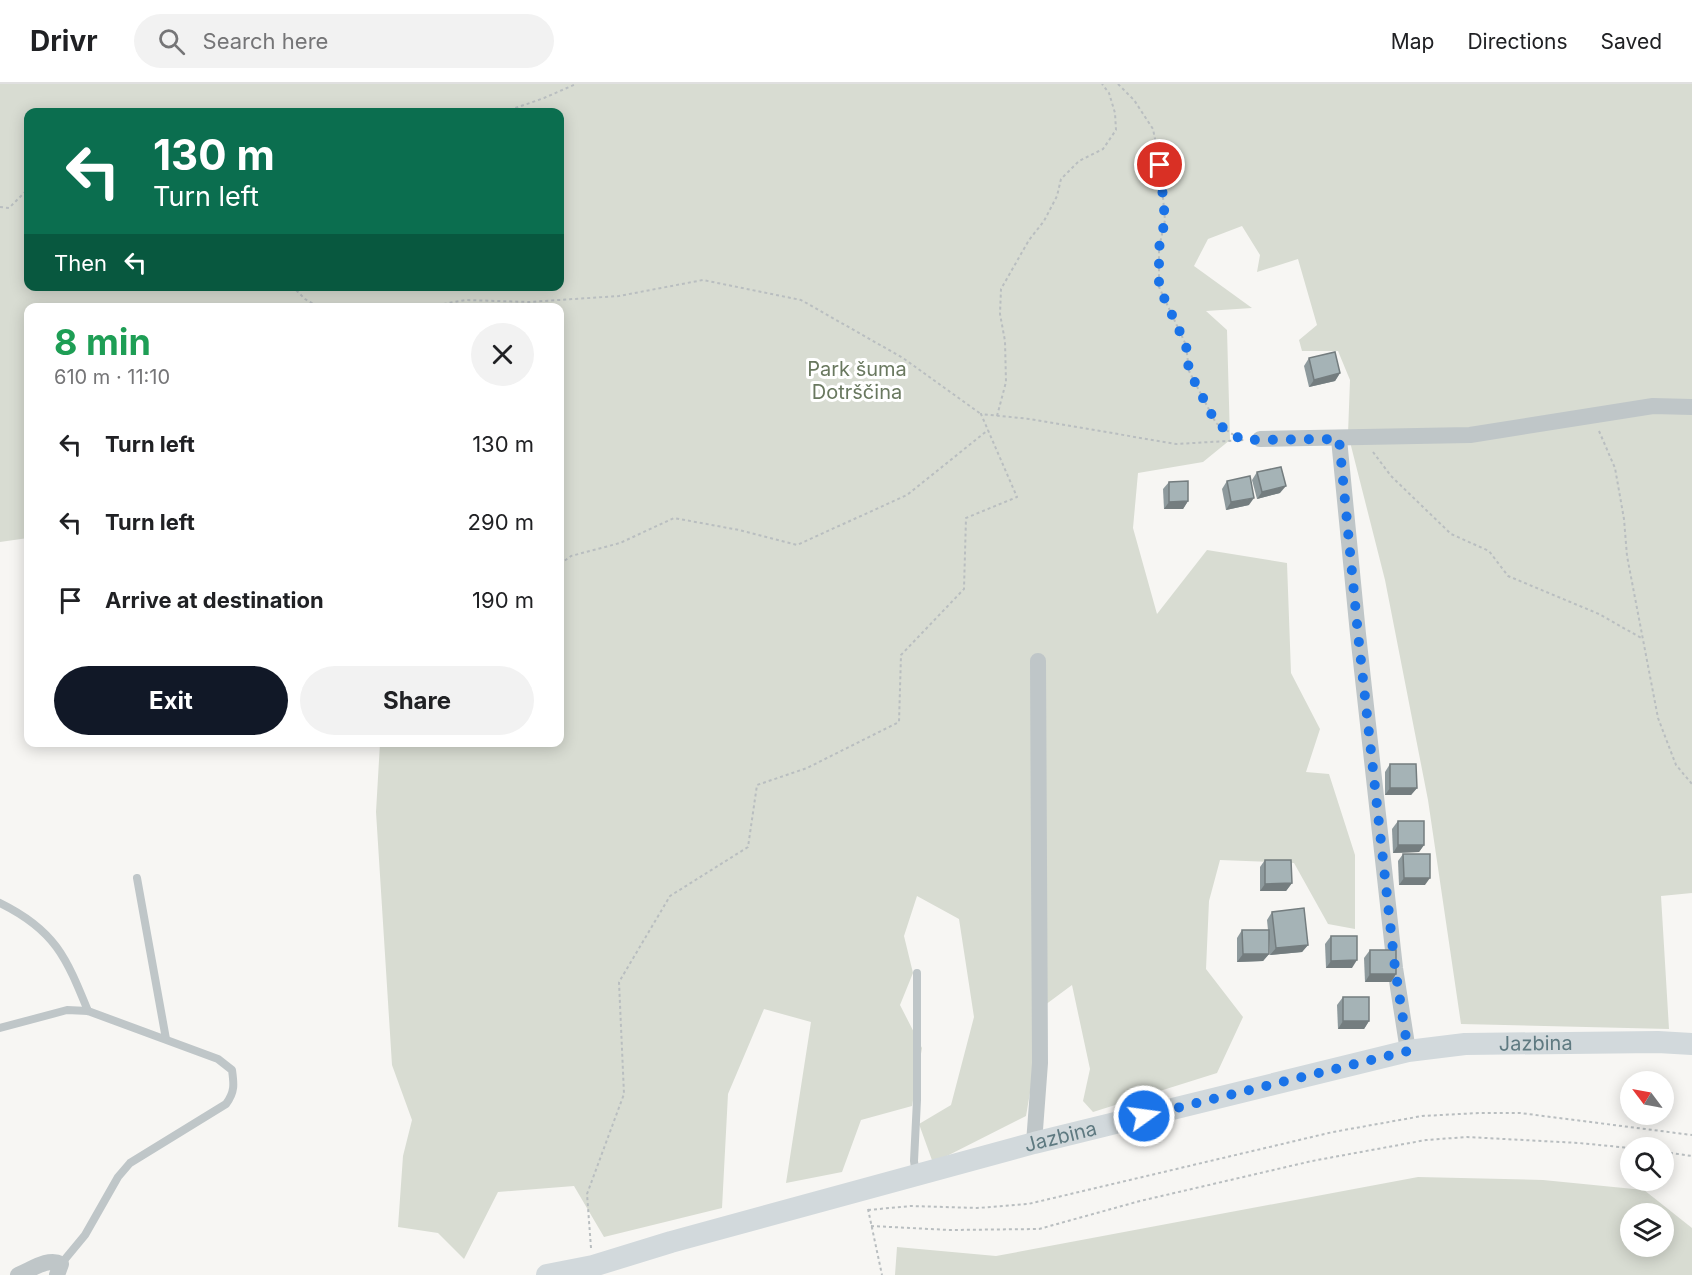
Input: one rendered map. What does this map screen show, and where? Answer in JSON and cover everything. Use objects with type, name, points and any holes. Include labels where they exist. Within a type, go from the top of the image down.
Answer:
[{"type":"street","points":[[1260,439],[1470,435],[1653,406],[1692,407]]},
{"type":"street","points":[[1339,439],[1359,645],[1394,956],[1408,1051]]},
{"type":"street","points":[[1034,1143],[1040,1063],[1038,661]]},
{"type":"street","name":"Jazbina","points":[[547,1275],[593,1266],[671,1242],[864,1200],[916,1175],[1034,1143],[1408,1051],[1465,1044],[1658,1042],[1692,1044]]},
{"type":"street","points":[[18,1275],[47,1262],[56,1262],[59,1270]]},
{"type":"lane","points":[[137,878],[166,1039]]},
{"type":"lane","points":[[0,903],[39,926],[61,951],[88,1011]]},
{"type":"lane","points":[[916,1175],[914,1161],[917,1100],[917,973]]},
{"type":"lane","points":[[0,1028],[67,1010],[88,1011],[218,1059],[232,1070],[233,1094],[226,1104],[130,1163],[118,1177],[85,1235],[59,1270]]},
{"type":"path","points":[[514,108],[576,84]]},
{"type":"path","points":[[997,416],[1006,382],[1005,341],[1000,314],[1001,289],[1029,240],[1044,221],[1057,195],[1061,179],[1079,161],[1103,148],[1116,130],[1116,113],[1109,93],[1102,84]]},
{"type":"path","points":[[1118,84],[1134,100],[1153,129],[1160,165],[1165,220],[1159,248],[1159,287],[1186,345],[1189,371],[1203,400],[1216,423],[1242,440]]},
{"type":"path","points":[[0,207],[9,208],[24,193]]},
{"type":"path","points":[[449,303],[466,300],[529,303],[619,296],[703,280],[801,300],[903,357],[981,414],[1176,444],[1260,439]]},
{"type":"path","points":[[297,291],[312,303]]},
{"type":"path","points":[[593,1266],[587,1194],[624,1094],[619,982],[670,896],[748,847],[757,784],[807,768],[899,722],[901,655],[964,589],[966,518],[1017,497],[981,414]]},
{"type":"path","points":[[1592,416],[1615,468],[1624,519],[1627,556],[1658,718],[1676,765],[1692,784]]},
{"type":"path","points":[[564,561],[571,556],[620,543],[674,518],[739,530],[797,545],[907,495],[988,430]]},
{"type":"path","points":[[1363,438],[1390,476],[1451,534],[1489,550],[1508,576],[1599,614],[1643,639]]},
{"type":"path","points":[[882,1275],[864,1200],[911,1206],[977,1208],[1028,1204],[1333,1132],[1422,1116],[1521,1113],[1692,1135]]},
{"type":"path","points":[[871,1226],[950,1230],[1039,1229],[1140,1201],[1312,1161],[1426,1140],[1467,1137],[1579,1143],[1620,1148]]},
{"type":"path","points":[[1674,1153],[1692,1156]]},
{"type":"green space","name":"Park šuma Dotrščina","points":[[0,84],[1692,84],[1692,893],[1661,896],[1669,1029],[1461,1024],[1428,800],[1385,580],[1348,434],[1350,380],[1338,351],[1302,351],[1299,340],[1317,325],[1298,259],[1257,272],[1260,255],[1242,226],[1208,239],[1194,266],[1252,308],[1206,311],[1227,330],[1230,440],[1203,462],[1138,473],[1133,528],[1157,614],[1207,550],[1287,563],[1291,673],[1320,729],[1306,772],[1329,774],[1355,855],[1355,929],[1328,924],[1294,863],[1220,860],[1209,901],[1206,969],[1243,1017],[1217,1073],[1093,1112],[1083,1101],[1090,1069],[1072,985],[1045,1005],[1026,1116],[933,1163],[919,1124],[951,1105],[974,1017],[959,919],[917,896],[904,936],[913,973],[900,1005],[922,1048],[912,1106],[861,1120],[842,1172],[786,1183],[811,1022],[764,1009],[728,1094],[722,1208],[604,1237],[574,1186],[498,1192],[464,1259],[438,1233],[398,1227],[403,1156],[412,1120],[392,1065],[376,812],[380,747],[564,747],[564,303],[24,303],[24,539],[0,542]]},
{"type":"green space","points":[[1418,1177],[1543,1180],[1620,1188],[1620,1191],[1645,1191],[1660,1203],[1620,1203],[1620,1257],[1674,1257],[1674,1214],[1692,1228],[1692,1275],[895,1275],[897,1247],[996,1256]]},
{"type":"building","points":[[1335,352],[1340,373],[1314,380],[1309,358]]},
{"type":"building","points":[[1281,467],[1286,486],[1262,492],[1257,472]]},
{"type":"building","points":[[1250,476],[1254,498],[1231,502],[1227,481]]},
{"type":"building","points":[[1188,481],[1188,501],[1169,502],[1169,482]]},
{"type":"building","points":[[1390,764],[1416,764],[1417,788],[1390,788]]},
{"type":"building","points":[[1398,821],[1424,821],[1424,845],[1398,845]]},
{"type":"building","points":[[1403,854],[1430,854],[1430,878],[1404,878]]},
{"type":"building","points":[[1265,860],[1291,860],[1292,883],[1265,884]]},
{"type":"building","points":[[1304,908],[1308,945],[1276,948],[1272,912]]},
{"type":"building","points":[[1242,930],[1269,930],[1269,954],[1243,954]]},
{"type":"building","points":[[1331,936],[1357,936],[1357,960],[1331,961]]},
{"type":"building","points":[[1370,950],[1396,950],[1396,974],[1370,974]]},
{"type":"building","points":[[1343,997],[1369,997],[1369,1021],[1343,1021]]},
{"type":"route","points":[[1144,1116],[1408,1051],[1395,968],[1339,439],[1242,440],[1216,423],[1189,371],[1186,345],[1159,287],[1159,248],[1165,220],[1160,165]]}]
